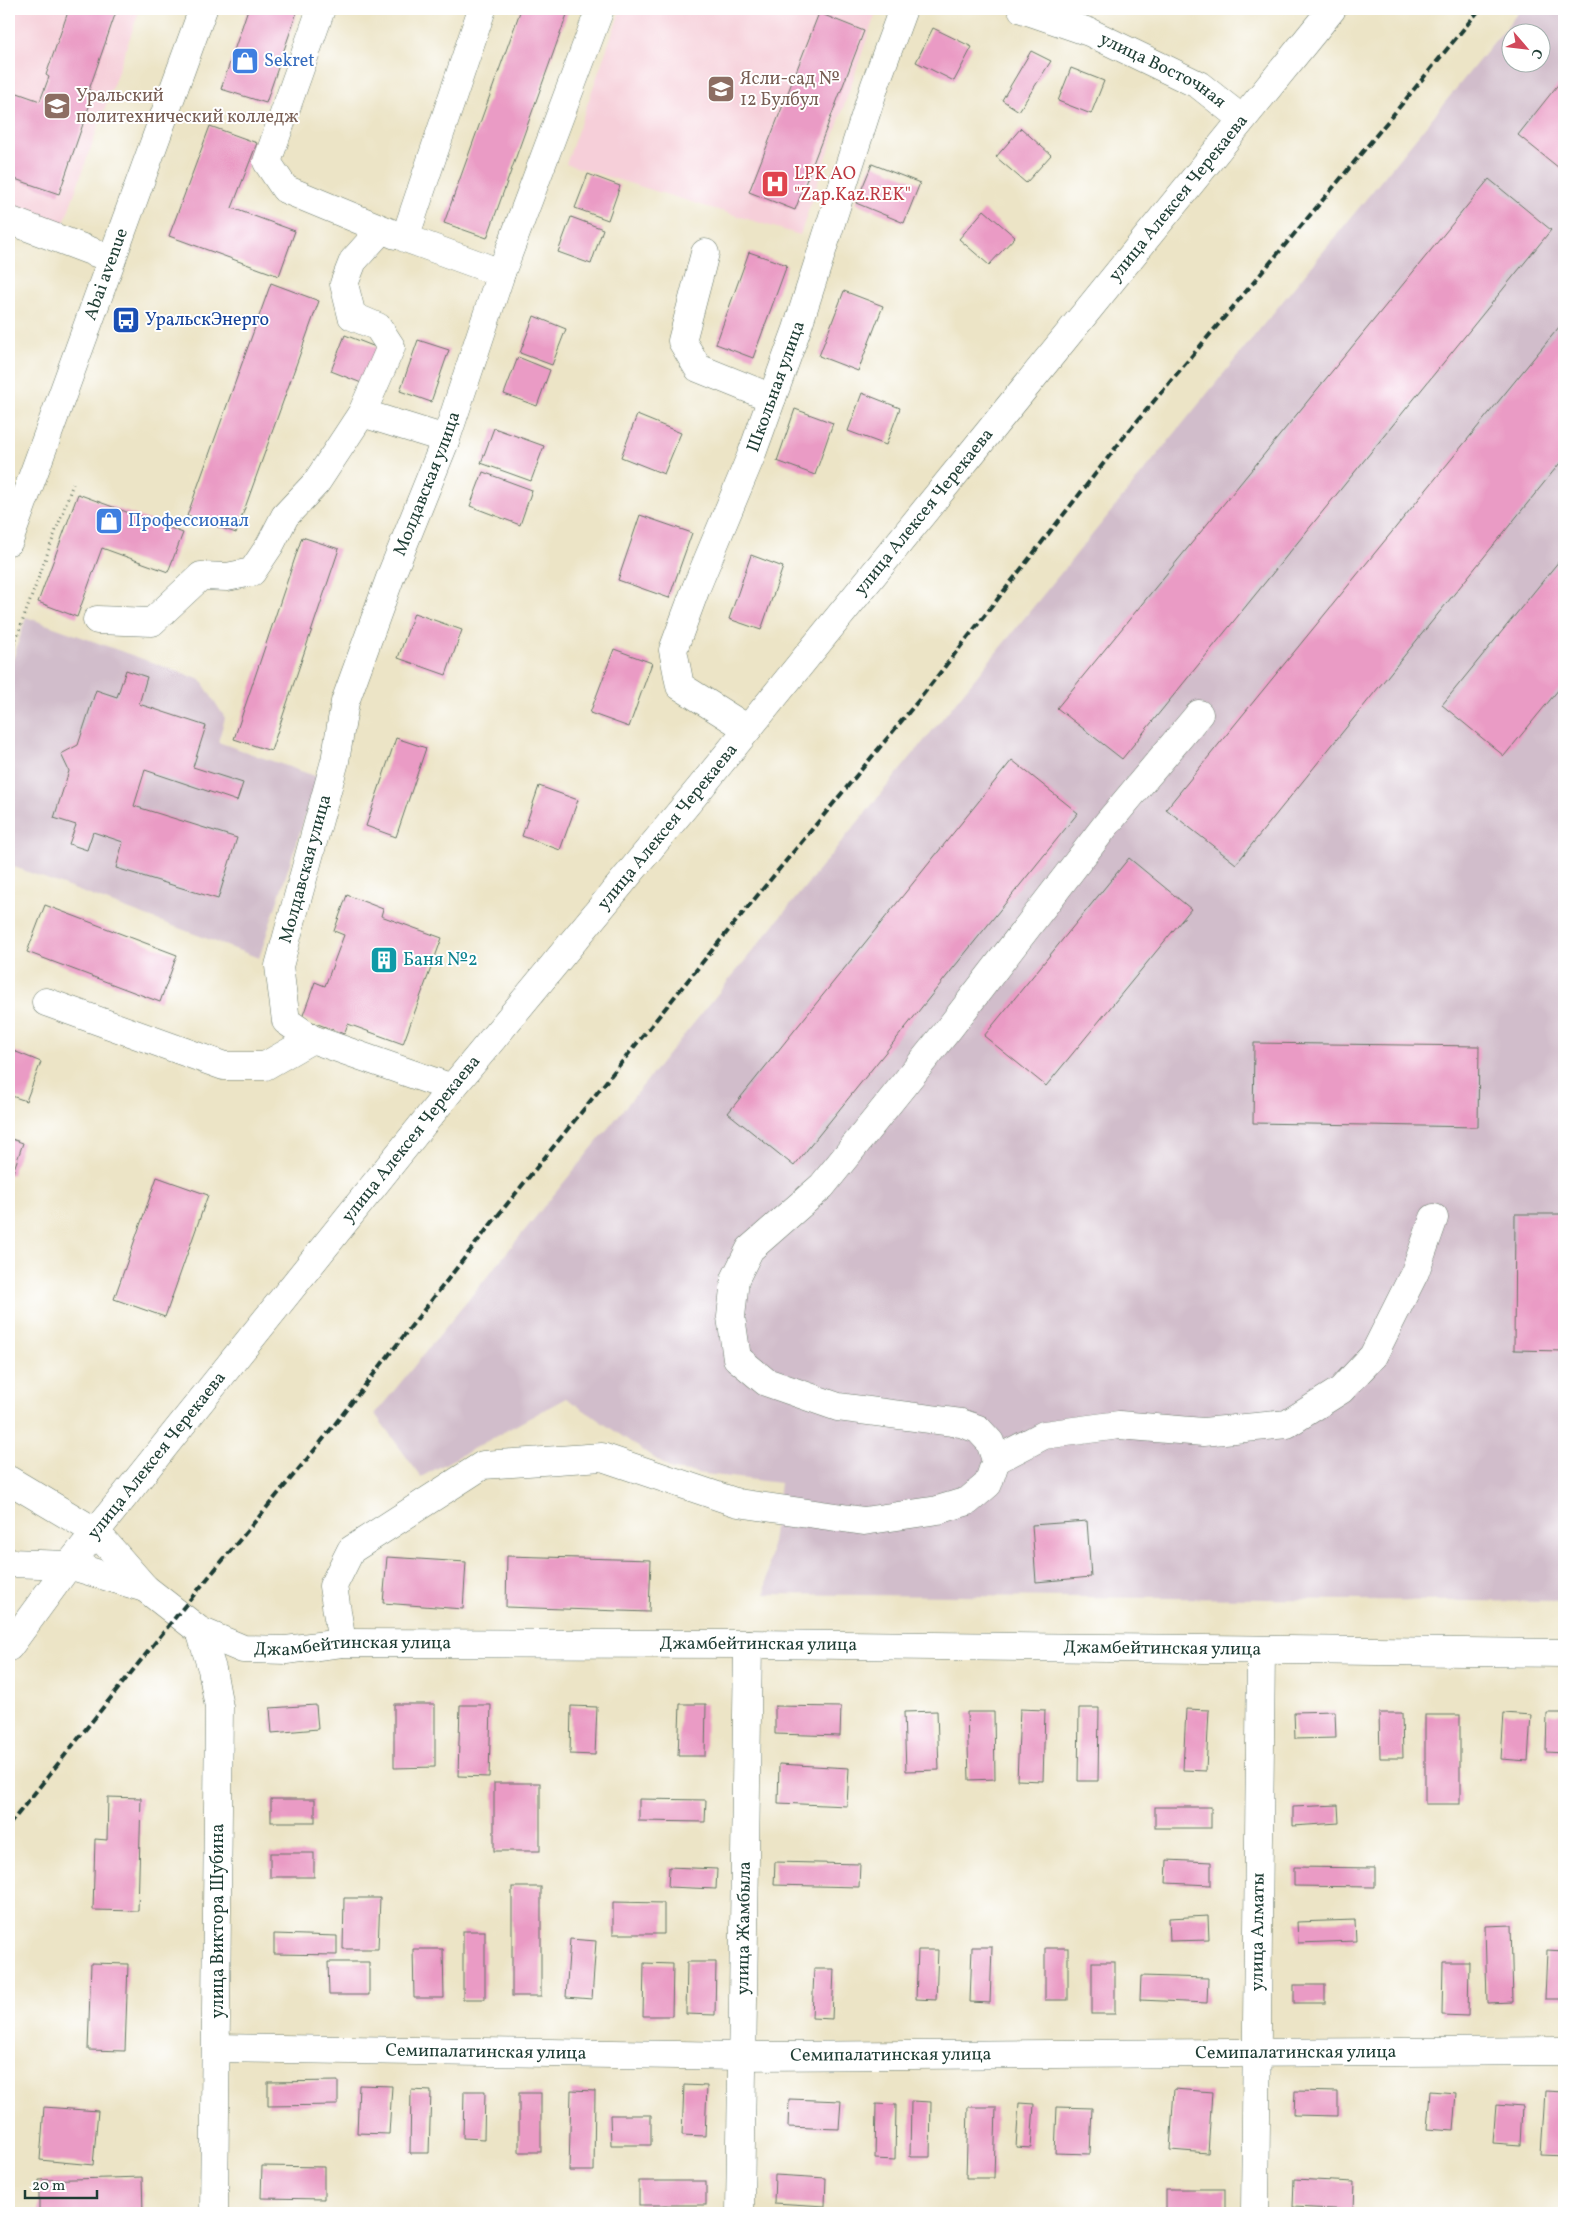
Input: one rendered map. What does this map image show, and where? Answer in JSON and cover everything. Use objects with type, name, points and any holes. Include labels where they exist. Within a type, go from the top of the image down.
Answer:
[{"type":"street","name":"Abai avenue","points":[[9,541],[203,9]]},
{"type":"street","points":[[321,9],[267,162],[285,190],[393,234],[501,273]]},
{"type":"street","points":[[97,620],[152,622],[202,576],[227,577],[252,572],[270,545],[285,516],[316,483],[362,413],[390,347],[378,327],[352,316],[344,284],[354,260],[393,234],[482,9]]},
{"type":"street","name":"Молдавская улица","points":[[312,1039],[286,1021],[279,966],[335,761],[345,702],[390,578],[446,440],[501,273],[600,9]]},
{"type":"street","name":"Школьная улица","points":[[748,729],[680,686],[673,650],[696,588],[751,456],[800,320],[875,85],[903,9]]},
{"type":"street","name":"улица Восточная","points":[[1022,9],[1090,32],[1198,85],[1242,119]]},
{"type":"street","name":"улица Алексея Черекаева","points":[[9,1647],[69,1565],[452,1088],[748,729],[1332,9]]},
{"type":"street","points":[[9,220],[112,259]]},
{"type":"street","points":[[705,253],[682,342],[698,368],[772,398]]},
{"type":"street","points":[[362,413],[446,440]]},
{"type":"street","points":[[342,1643],[334,1586],[351,1550],[483,1465],[602,1457],[738,1503],[864,1521],[938,1510],[968,1501],[988,1484],[996,1460],[990,1442],[978,1429],[961,1423],[838,1407],[766,1382],[738,1358],[731,1317],[735,1279],[750,1249],[822,1186],[951,1026],[1106,825],[1199,714]]},
{"type":"street","points":[[46,1002],[224,1066],[265,1066],[312,1039],[452,1088]]},
{"type":"street","points":[[996,1460],[1044,1434],[1119,1425],[1203,1432],[1287,1424],[1341,1390],[1373,1356],[1415,1272],[1434,1218]]},
{"type":"street","name":"Джамбейтинская улица","points":[[9,1480],[96,1532],[144,1588],[200,1631],[243,1649],[286,1650],[342,1643],[748,1644],[1564,1653]]},
{"type":"street","points":[[9,1563],[69,1565],[144,1588]]},
{"type":"street","name":"улица Виктора Шубина","points":[[200,1631],[212,1669],[219,1707],[214,2213]]},
{"type":"street","name":"улица Жамбыла","points":[[740,2213],[748,1644]]},
{"type":"street","name":"улица Алматы","points":[[1255,2213],[1261,1650]]},
{"type":"street","name":"Семипалатинская улица","points":[[217,2048],[741,2056],[1564,2051]]},
{"type":"path","points":[[9,658],[73,484]]},
{"type":"shaded area","name":"Уральский политехнический колледж","points":[[9,9],[140,9],[63,226],[9,204]]},
{"type":"shaded area","name":"Ясли-сад № 12 Булбул","points":[[621,9],[858,9],[875,15],[800,235],[566,164]]},
{"type":"shaded area","points":[[1521,9],[1564,9],[1564,1602],[765,1594],[780,1483],[672,1470],[566,1398],[421,1477],[375,1414],[1500,35],[1500,72],[1550,72],[1550,22],[1510,22]]},
{"type":"shaded area","points":[[26,617],[201,680],[225,718],[218,742],[318,777],[259,958],[9,865],[9,673]]},
{"type":"building","points":[[69,9],[117,9],[89,90],[94,92],[59,194],[9,177],[9,90],[40,101],[49,77],[46,75]]},
{"type":"building","points":[[248,9],[298,9],[266,103],[221,89]]},
{"type":"building","points":[[521,9],[569,9],[487,238],[444,223]]},
{"type":"building","name":"Ясли-сад № 12 Булбул","points":[[819,13],[864,31],[795,210],[749,192]]},
{"type":"building","points":[[933,28],[972,47],[954,81],[916,62]]},
{"type":"building","points":[[1031,51],[1051,61],[1019,111],[1002,100]]},
{"type":"building","points":[[1071,68],[1104,81],[1091,114],[1058,101]]},
{"type":"building","points":[[1564,77],[1564,172],[1518,135]]},
{"type":"building","points":[[210,126],[257,143],[232,208],[295,231],[279,276],[169,236]]},
{"type":"building","points":[[1021,128],[1051,155],[1026,183],[996,157]]},
{"type":"building","points":[[872,164],[920,183],[904,223],[856,203]]},
{"type":"building","points":[[588,174],[620,186],[608,220],[575,208]]},
{"type":"building","points":[[1489,179],[1551,230],[1122,759],[1057,708]]},
{"type":"building","points":[[984,210],[1015,237],[989,265],[959,239]]},
{"type":"building","points":[[571,217],[603,229],[591,264],[558,252]]},
{"type":"building","points":[[749,252],[787,265],[753,358],[716,344]]},
{"type":"building","points":[[271,283],[319,301],[236,533],[187,516]]},
{"type":"building","points":[[844,291],[883,306],[858,371],[819,356]]},
{"type":"building","points":[[534,316],[566,329],[552,365],[520,353]]},
{"type":"building","points":[[1564,321],[1564,458],[1236,864],[1166,809]]},
{"type":"building","points":[[345,335],[378,348],[364,384],[331,371]]},
{"type":"building","points":[[418,340],[449,350],[431,402],[400,391]]},
{"type":"building","points":[[518,357],[550,370],[537,406],[504,394]]},
{"type":"building","points":[[862,393],[900,408],[886,445],[848,431]]},
{"type":"building","points":[[795,409],[833,423],[815,475],[777,461]]},
{"type":"building","points":[[637,415],[681,433],[664,474],[621,457]]},
{"type":"building","points":[[494,428],[544,446],[531,481],[481,463]]},
{"type":"building","points":[[483,472],[532,490],[520,525],[470,506]]},
{"type":"building","points":[[78,494],[183,533],[168,572],[102,548],[77,617],[38,602]]},
{"type":"building","points":[[640,515],[692,533],[669,598],[618,580]]},
{"type":"building","points":[[302,537],[339,549],[271,751],[234,739]]},
{"type":"building","points":[[751,555],[783,567],[761,630],[729,619]]},
{"type":"building","points":[[1564,555],[1564,683],[1504,756],[1442,705]]},
{"type":"building","points":[[414,613],[462,630],[446,675],[398,658]]},
{"type":"building","points":[[614,649],[652,663],[629,727],[590,713]]},
{"type":"building","points":[[126,670],[147,677],[139,704],[206,726],[193,767],[243,783],[237,801],[145,770],[134,806],[237,838],[218,899],[116,868],[123,842],[93,832],[87,850],[69,844],[76,825],[54,818],[69,771],[61,754],[78,745],[96,690],[117,697]]},
{"type":"building","points":[[396,738],[426,748],[396,837],[366,826]]},
{"type":"building","points":[[1012,760],[1078,813],[794,1166],[728,1113]]},
{"type":"building","points":[[539,786],[578,800],[560,850],[522,836]]},
{"type":"building","points":[[1129,858],[1191,909],[1046,1086],[984,1036]]},
{"type":"building","name":"Баня №2","points":[[347,895],[383,909],[381,916],[442,938],[403,1044],[348,1024],[344,1034],[302,1018],[315,982],[325,986],[344,935],[334,931]]},
{"type":"building","points":[[45,905],[177,955],[160,1002],[27,952]]},
{"type":"building","points":[[1254,1043],[1479,1046],[1478,1127],[1253,1123]]},
{"type":"building","points":[[9,1049],[41,1062],[26,1101],[9,1095]]},
{"type":"building","points":[[9,1138],[23,1143],[12,1175],[9,1174]]},
{"type":"building","points":[[157,1177],[208,1195],[165,1317],[114,1299]]},
{"type":"building","points":[[1515,1214],[1564,1214],[1564,1351],[1514,1350]]},
{"type":"building","points":[[1087,1521],[1091,1577],[1036,1582],[1032,1525]]},
{"type":"building","points":[[507,1556],[651,1560],[649,1612],[506,1607]]},
{"type":"building","points":[[387,1557],[466,1562],[463,1609],[383,1603]]},
{"type":"building","points":[[394,1704],[435,1704],[435,1767],[394,1768]]},
{"type":"building","points":[[680,1704],[706,1704],[705,1756],[678,1756]]},
{"type":"building","points":[[316,1705],[318,1729],[272,1733],[270,1708]]},
{"type":"building","points":[[460,1705],[491,1705],[489,1777],[458,1776]]},
{"type":"building","points":[[571,1706],[597,1707],[595,1755],[570,1754]]},
{"type":"building","points":[[775,1706],[841,1707],[840,1736],[775,1734]]},
{"type":"building","points":[[1079,1708],[1099,1708],[1098,1781],[1078,1781]]},
{"type":"building","points":[[1020,1709],[1045,1710],[1043,1781],[1017,1780]]},
{"type":"building","points":[[1186,1709],[1209,1710],[1206,1771],[1183,1770]]},
{"type":"building","points":[[937,1711],[939,1770],[906,1771],[904,1712]]},
{"type":"building","points":[[1335,1711],[1336,1738],[1295,1739],[1294,1712]]},
{"type":"building","points":[[967,1712],[994,1712],[995,1779],[969,1780]]},
{"type":"building","points":[[1379,1713],[1402,1713],[1403,1758],[1380,1758]]},
{"type":"building","points":[[1504,1713],[1531,1715],[1528,1761],[1501,1759]]},
{"type":"building","points":[[1547,1713],[1564,1713],[1564,1753],[1546,1752]]},
{"type":"building","points":[[1425,1715],[1460,1715],[1460,1804],[1425,1804]]},
{"type":"building","points":[[779,1764],[849,1768],[847,1806],[778,1803]]},
{"type":"building","points":[[494,1783],[540,1783],[540,1851],[494,1851]]},
{"type":"building","points":[[108,1797],[141,1798],[138,1911],[93,1910],[95,1839],[107,1840]]},
{"type":"building","points":[[271,1799],[315,1799],[315,1822],[271,1822]]},
{"type":"building","points":[[639,1799],[706,1800],[705,1822],[639,1821]]},
{"type":"building","points":[[1338,1805],[1339,1823],[1293,1826],[1293,1807]]},
{"type":"building","points":[[1155,1807],[1211,1807],[1211,1828],[1155,1828]]},
{"type":"building","points":[[270,1853],[314,1853],[314,1877],[270,1877]]},
{"type":"building","points":[[1167,1860],[1211,1862],[1211,1885],[1166,1883]]},
{"type":"building","points":[[775,1862],[860,1864],[859,1887],[774,1885]]},
{"type":"building","points":[[669,1867],[717,1869],[716,1889],[668,1887]]},
{"type":"building","points":[[1294,1867],[1375,1868],[1375,1887],[1294,1886]]},
{"type":"building","points":[[512,1887],[541,1887],[541,1996],[512,1996]]},
{"type":"building","points":[[344,1898],[380,1898],[378,1949],[343,1949]]},
{"type":"building","points":[[613,1902],[664,1903],[664,1934],[613,1934]]},
{"type":"building","points":[[1208,1916],[1209,1940],[1170,1941],[1169,1918]]},
{"type":"building","points":[[1355,1920],[1356,1941],[1298,1943],[1297,1922]]},
{"type":"building","points":[[1511,1925],[1513,2002],[1487,2003],[1485,1926]]},
{"type":"building","points":[[463,1931],[485,1931],[485,1999],[463,1999]]},
{"type":"building","points":[[274,1934],[337,1936],[337,1955],[274,1954]]},
{"type":"building","points":[[570,1939],[596,1941],[592,1999],[566,1997]]},
{"type":"building","points":[[972,1947],[992,1947],[990,2003],[970,2002]]},
{"type":"building","points":[[1045,1948],[1068,1948],[1068,2000],[1045,2000]]},
{"type":"building","points":[[413,1949],[443,1949],[444,1998],[414,1998]]},
{"type":"building","points":[[918,1950],[938,1950],[936,2000],[916,1999]]},
{"type":"building","points":[[1547,1950],[1564,1951],[1564,1999],[1545,1999]]},
{"type":"building","points":[[328,1962],[369,1962],[369,1995],[329,1995]]},
{"type":"building","points":[[687,1962],[716,1962],[715,2015],[686,2014]]},
{"type":"building","points":[[1092,1962],[1115,1962],[1115,2014],[1092,2014]]},
{"type":"building","points":[[1443,1962],[1469,1962],[1468,2016],[1442,2015]]},
{"type":"building","points":[[91,1963],[128,1964],[125,2051],[88,2050]]},
{"type":"building","points":[[644,1963],[673,1964],[672,2016],[643,2016]]},
{"type":"building","points":[[814,1969],[834,1969],[832,2019],[812,2018]]},
{"type":"building","points":[[1141,1976],[1208,1978],[1207,2003],[1140,2000]]},
{"type":"building","points":[[1294,1985],[1325,1985],[1325,2003],[1294,2003]]},
{"type":"building","points":[[338,2081],[338,2105],[268,2106],[268,2082]]},
{"type":"building","points":[[359,2085],[392,2086],[389,2134],[357,2133]]},
{"type":"building","points":[[684,2085],[707,2086],[705,2136],[682,2135]]},
{"type":"building","points":[[1174,2089],[1212,2092],[1208,2153],[1170,2150]]},
{"type":"building","points":[[411,2090],[431,2091],[429,2153],[410,2153]]},
{"type":"building","points":[[571,2090],[595,2091],[594,2171],[569,2171]]},
{"type":"building","points":[[464,2091],[485,2091],[484,2139],[463,2138]]},
{"type":"building","points":[[1295,2091],[1338,2092],[1338,2116],[1294,2115]]},
{"type":"building","points":[[1430,2091],[1456,2093],[1453,2131],[1427,2129]]},
{"type":"building","points":[[1545,2091],[1564,2092],[1564,2156],[1541,2155]]},
{"type":"building","points":[[519,2093],[541,2093],[541,2152],[519,2152]]},
{"type":"building","points":[[789,2099],[841,2101],[839,2129],[788,2127]]},
{"type":"building","points":[[911,2101],[931,2102],[930,2157],[910,2157]]},
{"type":"building","points":[[1019,2103],[1034,2104],[1031,2148],[1016,2147]]},
{"type":"building","points":[[876,2104],[896,2105],[895,2160],[875,2159]]},
{"type":"building","points":[[1496,2105],[1522,2107],[1520,2145],[1493,2143]]},
{"type":"building","points":[[44,2107],[98,2111],[93,2165],[40,2160]]},
{"type":"building","points":[[968,2107],[996,2107],[994,2178],[966,2178]]},
{"type":"building","points":[[1057,2107],[1092,2108],[1090,2154],[1055,2153]]},
{"type":"building","points":[[610,2115],[651,2115],[651,2145],[611,2145]]},
{"type":"building","points":[[262,2166],[324,2167],[324,2199],[261,2198]]},
{"type":"building","points":[[775,2175],[826,2178],[825,2206],[774,2203]]},
{"type":"building","points":[[142,2177],[143,2213],[39,2213],[39,2180]]},
{"type":"building","points":[[1294,2179],[1354,2182],[1353,2210],[1293,2207]]},
{"type":"building","points":[[639,2181],[706,2181],[706,2205],[639,2205]]},
{"type":"building","points":[[1166,2189],[1225,2189],[1225,2212],[1166,2212]]},
{"type":"railway","points":[[9,1825],[178,1614],[317,1447],[491,1224],[714,948],[918,701],[1128,432],[1480,9]]},
{"type":"place","name":"Sekret","points":[[245,61]]},
{"type":"place","name":"Ясли-сад № 12 Булбул","points":[[721,89]]},
{"type":"place","name":"Уральский политехнический колледж","points":[[57,106]]},
{"type":"place","name":"LPK AO \"Zap.Kaz.REK\"","points":[[775,184]]},
{"type":"place","name":"УральскЭнерго","points":[[126,320]]},
{"type":"place","name":"Профессионал","points":[[109,521]]},
{"type":"place","name":"Баня №2","points":[[384,960]]}]
